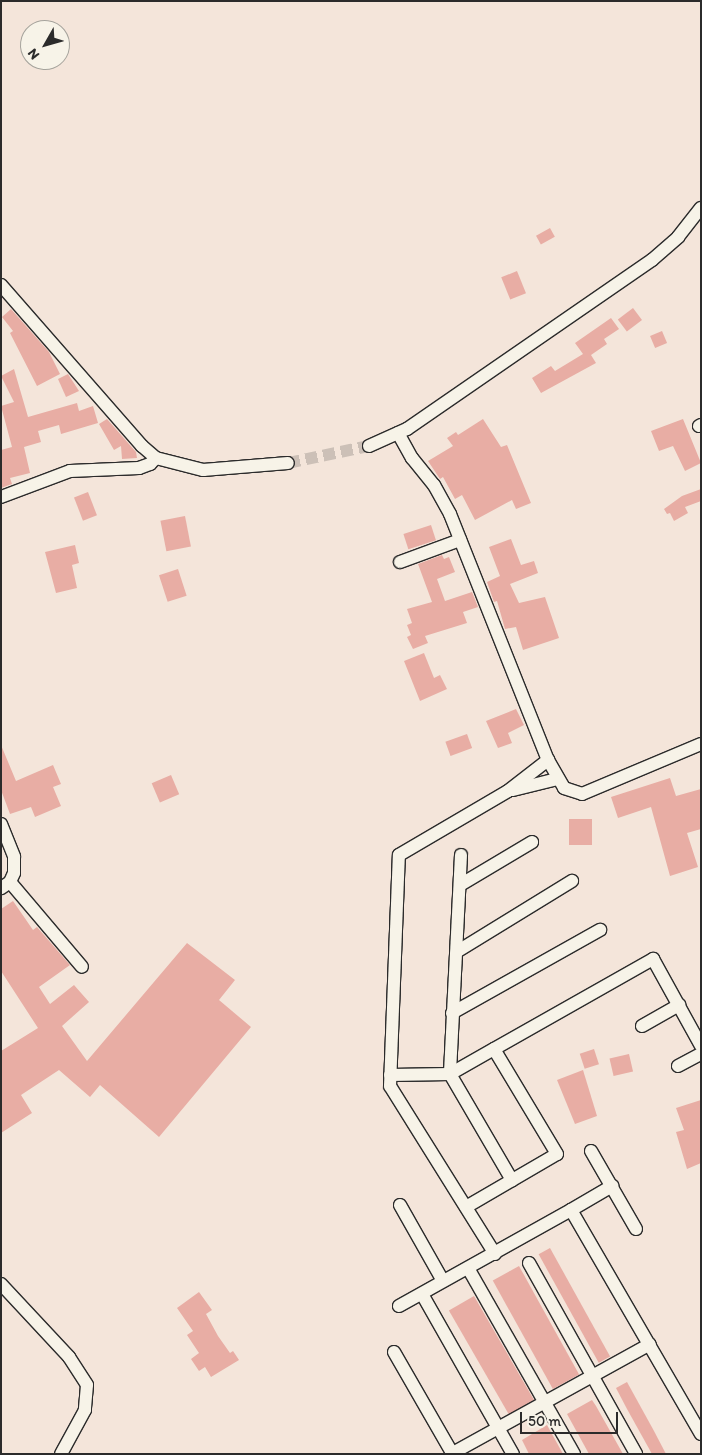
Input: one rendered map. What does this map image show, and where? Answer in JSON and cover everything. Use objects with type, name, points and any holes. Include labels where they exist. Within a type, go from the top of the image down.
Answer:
[{"type":"street","points":[[370,446],[398,433],[659,255],[678,238],[701,208]]},
{"type":"street","points":[[1,285],[142,446],[156,458],[203,470],[288,463]]},
{"type":"street","points":[[398,433],[412,458],[434,485],[460,540],[548,760],[557,779],[564,788],[582,794],[701,744]]},
{"type":"street","points":[[1,497],[70,471],[140,468],[150,464],[156,458]]},
{"type":"street","points":[[400,562],[460,540]]},
{"type":"street","points":[[495,1254],[390,1086],[400,855],[508,791],[548,760]]},
{"type":"street","points":[[508,791],[557,779]]},
{"type":"street","points":[[1,824],[14,857],[14,873],[6,885],[82,967]]},
{"type":"street","points":[[460,885],[532,842]]},
{"type":"street","points":[[461,855],[458,951],[452,1013],[450,1074],[512,1180]]},
{"type":"street","points":[[458,951],[572,881]]},
{"type":"street","points":[[452,1013],[600,930]]},
{"type":"street","points":[[390,1075],[450,1074],[653,959],[701,1046]]},
{"type":"street","points":[[642,1026],[679,1005]]},
{"type":"street","points":[[466,1207],[557,1154],[494,1049]]},
{"type":"street","points":[[678,1066],[701,1054]]},
{"type":"street","points":[[592,1151],[636,1229]]},
{"type":"street","points":[[399,1306],[495,1254],[612,1186]]},
{"type":"street","points":[[400,1205],[443,1281]]},
{"type":"street","points":[[571,1210],[701,1434]]},
{"type":"street","points":[[529,1263],[636,1454]]},
{"type":"street","points":[[468,1268],[574,1454]]},
{"type":"street","points":[[1,1284],[69,1357],[87,1385],[85,1410],[61,1454]]},
{"type":"street","points":[[422,1294],[514,1454]]},
{"type":"street","points":[[394,1352],[452,1453],[650,1344]]},
{"type":"building","points":[[550,228],[555,237],[541,245],[536,236]]},
{"type":"building","points":[[517,271],[526,293],[510,300],[501,277]]},
{"type":"building","points":[[633,308],[642,320],[627,331],[618,319]]},
{"type":"building","points":[[11,309],[49,352],[60,374],[37,386],[10,333],[13,331],[2,317]]},
{"type":"building","points":[[611,318],[619,329],[604,339],[607,344],[591,355],[596,363],[541,393],[532,378],[551,366],[555,371],[583,354],[575,343]]},
{"type":"building","points":[[662,331],[667,343],[655,348],[650,336]]},
{"type":"building","points":[[14,369],[28,417],[77,403],[79,411],[93,406],[98,423],[61,434],[59,425],[38,431],[41,442],[24,447],[30,473],[10,478],[12,484],[1,488],[1,450],[12,447],[1,406],[14,402],[1,376]]},
{"type":"building","points":[[68,374],[79,391],[66,397],[58,379]]},
{"type":"building","points":[[107,419],[136,452],[137,458],[122,459],[121,446],[114,450],[99,424]]},
{"type":"building","points":[[483,419],[501,447],[507,445],[531,503],[516,509],[512,500],[475,520],[462,495],[455,499],[443,477],[440,479],[428,461],[453,446],[447,438],[456,432],[458,435]]},
{"type":"building","points":[[683,419],[701,463],[685,471],[673,446],[659,451],[651,431]]},
{"type":"building","points":[[701,489],[701,501],[685,507],[688,513],[674,521],[670,513],[667,514],[664,509],[682,496]]},
{"type":"building","points":[[88,492],[97,515],[83,521],[74,497]]},
{"type":"building","points":[[185,516],[191,546],[166,551],[160,521]]},
{"type":"building","points":[[431,525],[436,540],[408,549],[403,534]]},
{"type":"building","points":[[511,539],[521,565],[534,561],[538,573],[510,584],[519,603],[545,597],[559,638],[523,650],[516,627],[505,629],[497,601],[494,602],[487,582],[500,576],[489,547]]},
{"type":"building","points":[[75,545],[79,563],[72,565],[77,588],[56,593],[45,552]]},
{"type":"building","points":[[442,555],[444,559],[449,557],[455,572],[437,579],[445,601],[472,592],[478,607],[463,612],[467,623],[425,636],[428,643],[413,649],[407,637],[411,635],[407,625],[412,623],[407,609],[432,602],[418,564]]},
{"type":"building","points":[[178,569],[187,596],[168,602],[159,575]]},
{"type":"building","points":[[424,653],[434,678],[440,675],[447,689],[420,701],[404,661]]},
{"type":"building","points":[[516,709],[524,725],[508,733],[512,743],[498,748],[486,721]]},
{"type":"building","points":[[467,734],[472,748],[451,756],[445,742]]},
{"type":"building","points":[[1,745],[16,781],[53,765],[61,784],[53,787],[61,806],[35,817],[31,807],[10,814],[1,790]]},
{"type":"building","points":[[171,775],[179,794],[160,803],[152,783]]},
{"type":"building","points":[[670,778],[676,796],[701,789],[701,829],[687,833],[698,867],[670,876],[651,807],[618,818],[611,797]]},
{"type":"building","points":[[569,819],[592,819],[592,845],[569,845]]},
{"type":"building","points":[[13,901],[33,930],[37,927],[70,965],[39,987],[50,1004],[74,985],[89,1002],[62,1026],[87,1061],[187,943],[235,980],[219,1000],[251,1027],[159,1137],[100,1085],[90,1097],[59,1070],[21,1095],[32,1113],[1,1133],[1,1051],[38,1028],[1,971],[1,909]]},
{"type":"building","points":[[594,1049],[599,1064],[585,1069],[580,1054]]},
{"type":"building","points":[[629,1054],[633,1072],[614,1076],[610,1058]]},
{"type":"building","points":[[583,1070],[597,1116],[575,1124],[557,1080]]},
{"type":"building","points":[[701,1100],[701,1163],[687,1169],[676,1132],[684,1130],[676,1108]]},
{"type":"building","points":[[550,1248],[610,1356],[599,1363],[539,1254]]},
{"type":"building","points":[[519,1266],[579,1374],[553,1389],[493,1281]]},
{"type":"building","points":[[199,1292],[212,1310],[206,1314],[218,1336],[230,1353],[233,1351],[239,1360],[211,1377],[205,1367],[199,1371],[191,1359],[199,1353],[187,1335],[193,1331],[177,1308]]},
{"type":"building","points":[[474,1296],[534,1400],[509,1414],[449,1310]]},
{"type":"building","points":[[627,1382],[666,1454],[652,1454],[627,1409],[616,1388]]},
{"type":"building","points":[[592,1400],[623,1454],[589,1454],[567,1414]]},
{"type":"building","points":[[547,1425],[563,1454],[529,1454],[522,1440]]},
{"type":"tunnel","points":[[288,463],[369,446]]}]
